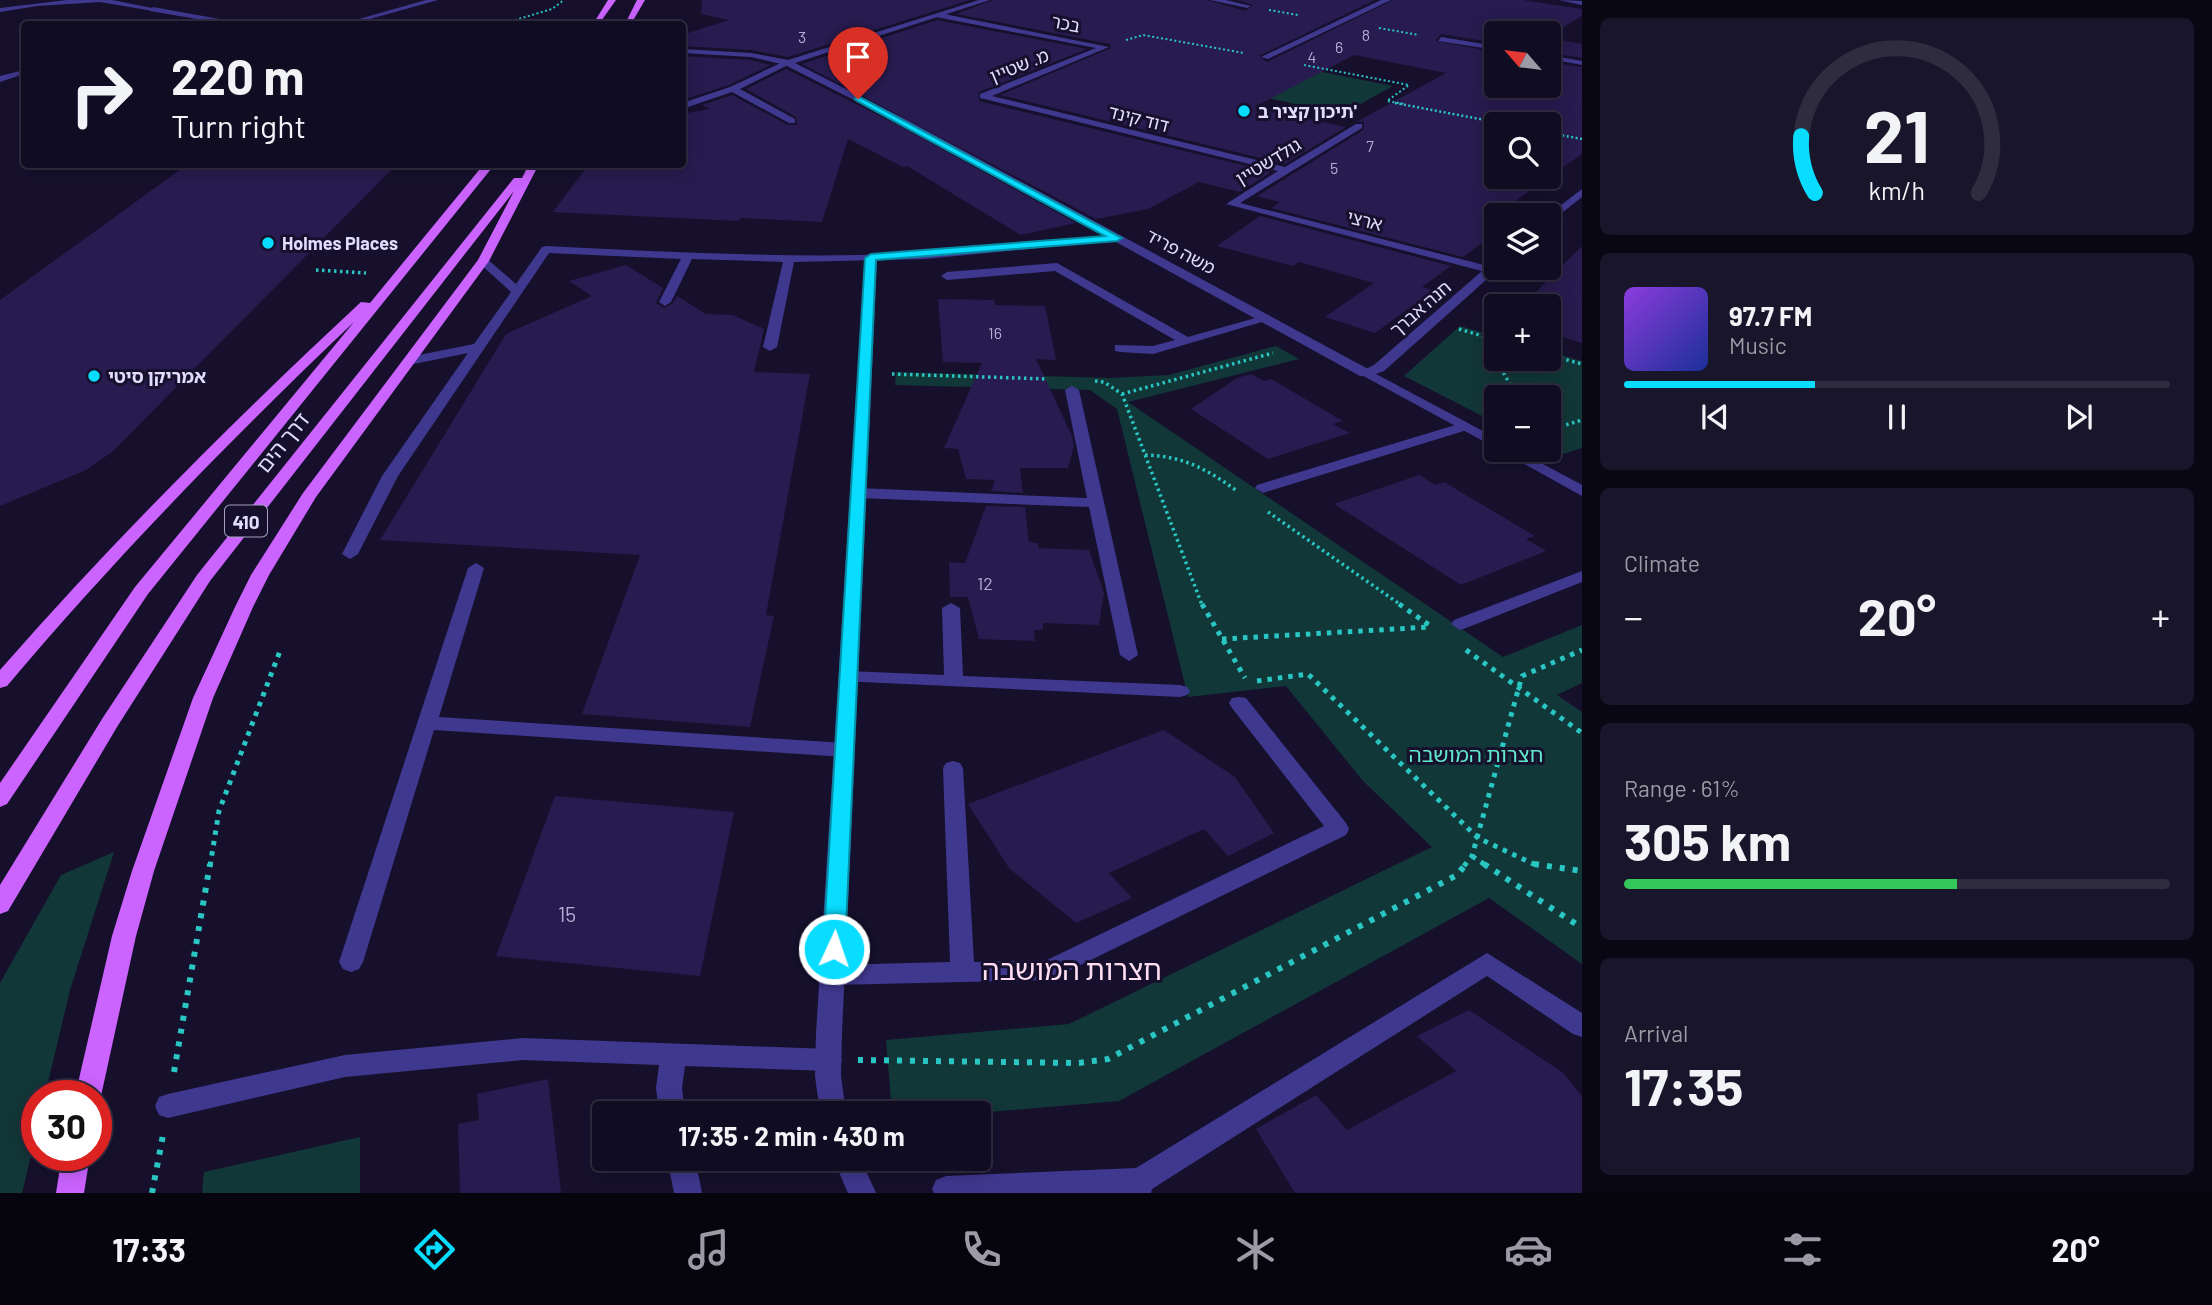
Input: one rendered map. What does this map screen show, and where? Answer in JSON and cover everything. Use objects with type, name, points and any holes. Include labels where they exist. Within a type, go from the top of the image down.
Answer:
[{"type":"main road","points":[[598,21],[612,0]]},
{"type":"main road","points":[[630,21],[642,0]]},
{"type":"main road","name":"דרך הים","points":[[0,799],[141,590],[487,168]]},
{"type":"main road","name":"דרך הים","points":[[0,905],[116,713],[203,579],[529,168]]},
{"type":"main road","points":[[92,1080],[128,923],[198,711],[219,660],[260,575],[290,524],[482,261],[506,221],[530,168]]},
{"type":"main road","points":[[0,682],[62,610],[247,415],[413,259]]},
{"type":"main road","points":[[70,1193],[73,1171]]},
{"type":"street","points":[[0,10],[37,4],[100,0],[217,21]]},
{"type":"street","points":[[356,21],[434,0]]},
{"type":"street","points":[[686,105],[733,89],[809,54],[986,0]]},
{"type":"street","points":[[1214,0],[1247,6]]},
{"type":"street","points":[[1265,57],[1387,0]]},
{"type":"street","points":[[1563,0],[1582,3]]},
{"type":"street","name":"בכר","points":[[939,15],[1105,47]]},
{"type":"street","points":[[1441,39],[1484,46]]},
{"type":"street","name":"מ. שטיין","points":[[983,96],[1105,47]]},
{"type":"street","name":"משה פריד","points":[[686,52],[751,55],[788,63],[1484,438]]},
{"type":"street","points":[[751,55],[809,54]]},
{"type":"street","points":[[1561,59],[1582,63]]},
{"type":"street","points":[[0,79],[21,73]]},
{"type":"street","points":[[733,89],[792,121]]},
{"type":"street","name":"דוד קינד","points":[[983,96],[1287,170]]},
{"type":"street","name":"גולדשטיין","points":[[1231,204],[1359,126]]},
{"type":"street","points":[[1561,210],[1582,192]]},
{"type":"street","name":"ארצי","points":[[1231,204],[1484,265]]},
{"type":"street","points":[[350,554],[390,476],[547,248],[688,256],[871,258],[1117,238]]},
{"type":"street","points":[[665,302],[688,256]]},
{"type":"street","points":[[770,348],[790,265],[787,258]]},
{"type":"street","points":[[831,1101],[829,1060],[832,975],[871,258]]},
{"type":"street","points":[[482,261],[517,291]]},
{"type":"street","points":[[947,276],[1057,267],[1186,341]]},
{"type":"street","name":"חנה אברך","points":[[1365,373],[1379,368],[1484,275]]},
{"type":"street","points":[[1121,348],[1153,349],[1266,319]]},
{"type":"street","points":[[409,361],[478,347]]},
{"type":"street","points":[[1072,390],[1129,655]]},
{"type":"street","points":[[1264,488],[1462,427]]},
{"type":"street","points":[[1528,462],[1582,491]]},
{"type":"street","points":[[859,493],[1097,503]]},
{"type":"street","points":[[351,962],[476,568]]},
{"type":"street","points":[[1460,624],[1582,576]]},
{"type":"street","points":[[951,608],[954,681]]},
{"type":"street","points":[[848,677],[1180,691]]},
{"type":"street","points":[[832,975],[1050,970],[1338,829],[1238,693]]},
{"type":"street","points":[[427,723],[845,750]]},
{"type":"street","points":[[953,768],[962,972]]},
{"type":"street","points":[[946,1189],[1138,1187],[1487,963],[1582,1026]]},
{"type":"street","points":[[168,1106],[345,1066],[523,1049],[829,1060]]},
{"type":"street","points":[[671,1101],[669,1088],[674,1053]]},
{"type":"street","points":[[684,1171],[688,1193]]},
{"type":"street","points":[[852,1171],[862,1193]]},
{"type":"path","points":[[512,21],[552,9],[564,0]]},
{"type":"path","points":[[1105,47],[1143,35],[1265,57],[1409,85],[1387,101],[1484,120]]},
{"type":"path","points":[[1561,135],[1582,139]]},
{"type":"path","points":[[316,270],[366,273]]},
{"type":"path","points":[[1483,336],[1510,385]]},
{"type":"path","points":[[1122,394],[1309,343]]},
{"type":"path","points":[[1561,359],[1582,365]]},
{"type":"path","points":[[1561,426],[1582,420]]},
{"type":"path","points":[[1145,455],[1182,457],[1200,464],[1244,495]]},
{"type":"path","points":[[1266,511],[1442,634]]},
{"type":"path","points":[[1222,639],[1431,626]]},
{"type":"path","points":[[1464,649],[1582,733]]},
{"type":"path","points":[[829,1060],[1079,1063],[1108,1059],[1457,875],[1472,856],[1478,838],[1522,676],[1582,650]]},
{"type":"path","points":[[152,1193],[219,811],[279,651]]},
{"type":"path","points":[[1238,693],[1308,674],[1478,838],[1538,866],[1582,872]]},
{"type":"path","points":[[1472,856],[1582,928]]},
{"type":"green space","points":[[1277,63],[1393,86],[1342,114],[1222,88]]},
{"type":"green space","points":[[1460,326],[1484,333],[1484,371],[1561,371],[1561,355],[1582,361],[1582,448],[1561,455],[1561,385],[1484,385],[1484,417],[1404,376]]},
{"type":"green space","name":"חצרות המושבה","points":[[1276,346],[1299,359],[1128,402],[1503,657],[1582,625],[1582,683],[1557,695],[1582,712],[1582,964],[1489,898],[1119,1101],[991,1112],[991,1101],[891,1101],[886,1040],[1069,1024],[1432,847],[1363,781],[1286,686],[1188,697],[1117,409],[1090,390],[895,385],[896,372],[1110,378],[1169,375]]},
{"type":"green space","points":[[114,852],[70,990],[49,1080],[21,1080],[21,1171],[27,1171],[22,1193],[0,1193],[0,983],[61,875]]},
{"type":"green space","points":[[360,1137],[360,1193],[202,1193],[204,1172]]},
{"type":"building","points":[[702,0],[970,0],[788,57],[751,50],[686,46],[686,34],[729,20],[701,14]]},
{"type":"building","points":[[993,0],[1207,0],[1246,11],[1253,5],[1237,0],[1375,0],[1259,56],[1267,62],[1393,0],[1523,0],[1582,9],[1582,16],[1561,29],[1561,21],[1484,21],[1484,41],[1441,34],[1435,41],[1484,50],[1484,98],[1561,98],[1561,64],[1582,67],[1582,154],[1561,169],[1561,112],[1484,112],[1484,189],[1532,189],[1514,202],[1518,203],[1484,203],[1484,242],[1463,257],[1271,208],[1280,202],[1257,196],[1363,130],[1364,122],[1358,121],[1446,73],[1354,55],[1254,107],[1346,127],[1285,164],[1000,95],[1111,48],[1110,44],[956,14]]},
{"type":"building","points":[[937,20],[1087,49],[979,92],[979,101],[1271,172],[1240,192],[1199,182],[1148,209],[1096,219],[802,64]]},
{"type":"building","points":[[1561,40],[1582,44],[1582,58],[1561,55]]},
{"type":"building","points":[[686,56],[751,60],[771,65],[729,85],[689,98],[686,96]]},
{"type":"building","points":[[786,69],[900,126],[1076,223],[1021,235],[907,166],[903,167],[848,139],[822,222],[553,212],[586,168],[686,168],[686,113],[710,109],[702,105],[732,95],[788,125],[797,125],[796,117],[746,89]]},
{"type":"building","name":"אמריקן סיטי","points":[[182,168],[393,168],[112,452],[86,470],[0,506],[0,300]]},
{"type":"building","points":[[1260,216],[1451,266],[1422,287],[1434,290],[1375,333],[1325,317],[1374,283],[1299,262],[1293,266],[1217,246]]},
{"type":"building","points":[[1582,246],[1582,343],[1561,337],[1561,294],[1534,294],[1548,280],[1561,280],[1561,267]]},
{"type":"building","points":[[626,265],[663,288],[656,303],[664,308],[672,304],[677,296],[706,314],[733,315],[764,329],[754,372],[810,374],[766,615],[774,616],[750,727],[582,714],[640,555],[380,540],[506,334],[592,296],[569,281]]},
{"type":"building","points":[[938,299],[994,300],[995,305],[1045,306],[1056,360],[1036,359],[1072,436],[1074,446],[1068,468],[1020,468],[1023,493],[991,491],[995,480],[966,479],[958,449],[944,448],[982,363],[943,362]]},
{"type":"building","points":[[1251,374],[1264,381],[1271,379],[1343,421],[1333,424],[1350,433],[1268,459],[1191,409],[1237,378]]},
{"type":"building","points":[[1419,475],[1436,485],[1444,482],[1535,536],[1526,539],[1546,551],[1461,585],[1334,504]]},
{"type":"building","points":[[986,506],[1025,507],[1029,542],[1038,543],[1038,548],[1089,550],[1104,593],[1099,625],[1043,623],[1043,630],[1034,630],[1035,641],[979,639],[968,597],[950,597],[949,562],[965,563]]},
{"type":"building","points":[[1164,730],[1235,777],[1274,833],[1228,856],[1204,829],[1109,873],[1132,898],[1076,923],[1009,868],[968,804]]},
{"type":"building","points":[[555,796],[734,812],[700,976],[496,956]]},
{"type":"building","points":[[1469,1010],[1562,1072],[1582,1096],[1582,1193],[1295,1193],[1256,1129],[1316,1095],[1347,1130],[1456,1071],[1417,1036]]},
{"type":"building","points":[[548,1079],[561,1193],[460,1193],[458,1124],[479,1120],[477,1094]]},
{"type":"place","name":"תיכון קציר ב'","points":[[1244,111]]},
{"type":"place","name":"Holmes Places","points":[[268,243]]},
{"type":"place","name":"אמריקן סיטי","points":[[94,376]]},
{"type":"district","name":"חצרות המושבה","points":[[1072,969]]},
{"type":"route","points":[[834,949],[871,258],[1117,238],[858,99]]}]
